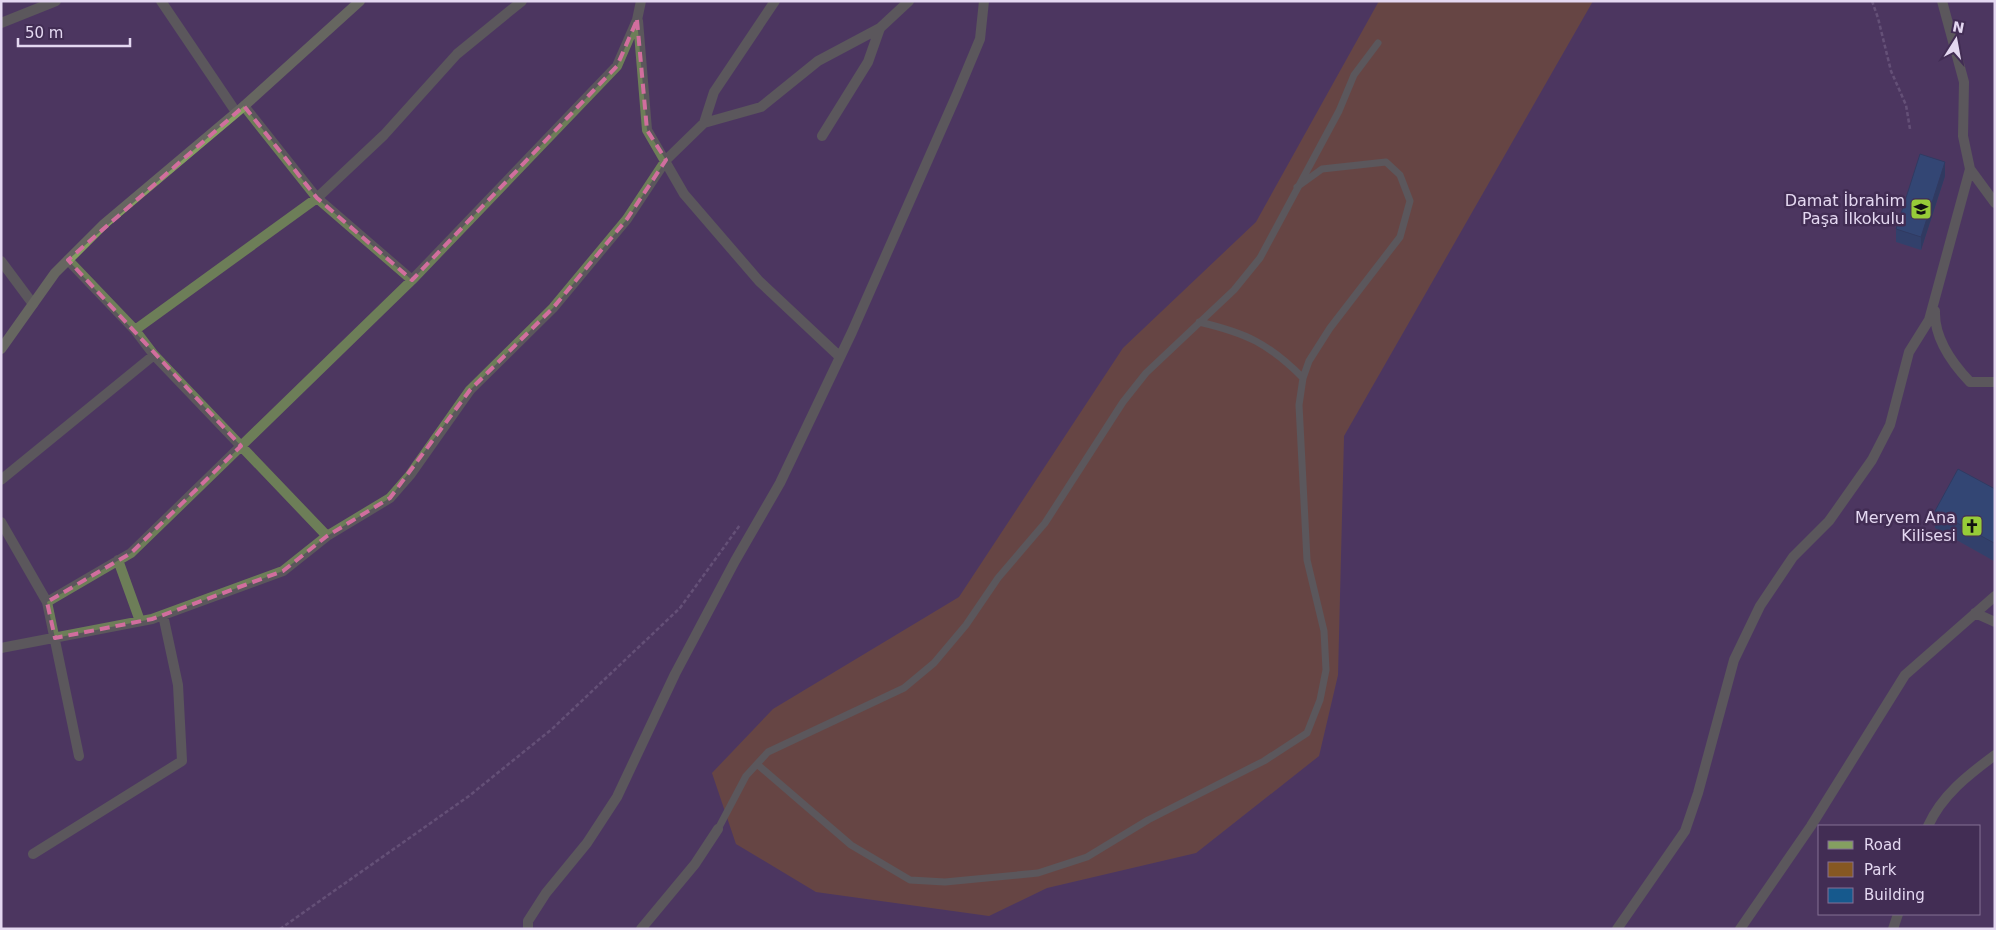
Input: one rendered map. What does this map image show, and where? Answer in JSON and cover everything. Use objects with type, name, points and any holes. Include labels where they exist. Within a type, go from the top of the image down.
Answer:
[{"type":"street","points":[[1,23],[56,1]]},
{"type":"street","points":[[161,1],[240,109],[317,198],[412,280]]},
{"type":"street","points":[[1,349],[55,273],[104,224],[240,109],[360,1]]},
{"type":"street","points":[[135,330],[317,198],[384,134],[457,54],[522,1]]},
{"type":"street","points":[[641,1],[638,20],[648,130],[684,194],[760,281],[840,357]]},
{"type":"street","points":[[1,648],[140,622],[283,571],[327,536],[390,498],[410,475],[470,390],[553,308],[627,219],[666,160],[704,123],[714,92],[775,1]]},
{"type":"street","points":[[704,123],[761,107],[818,61],[880,28],[909,1]]},
{"type":"street","points":[[528,929],[528,921],[546,893],[587,842],[618,797],[674,674],[780,484],[840,357],[980,39],[984,1]]},
{"type":"street","points":[[1942,1],[1964,82],[1963,136],[1970,169],[1995,203]]},
{"type":"street","points":[[46,602],[131,553],[412,280],[617,66],[638,20]]},
{"type":"street","points":[[822,136],[868,62],[880,28]]},
{"type":"street","points":[[1617,929],[1685,830],[1698,793],[1734,660],[1760,606],[1793,557],[1829,521],[1872,460],[1886,434],[1909,352],[1929,320],[1970,169]]},
{"type":"street","points":[[68,260],[135,330],[154,355],[327,536]]},
{"type":"street","points":[[1,261],[33,304]]},
{"type":"street","points":[[1936,292],[1935,321],[1951,362],[1970,382],[1995,382]]},
{"type":"street","points":[[1,480],[154,355]]},
{"type":"street","points":[[1,522],[46,602],[79,756]]},
{"type":"street","points":[[118,560],[140,622]]},
{"type":"street","points":[[1740,929],[1811,826],[1905,675],[1995,596]]},
{"type":"street","points":[[1976,613],[1995,622]]},
{"type":"street","points":[[33,854],[182,761],[178,686],[163,615]]},
{"type":"street","points":[[1928,825],[1935,810],[1961,780],[1995,755]]},
{"type":"street","points":[[641,929],[695,864],[718,829]]},
{"type":"street","points":[[1893,929],[1898,915]]},
{"type":"lane","points":[[718,829],[746,776],[768,752],[904,688],[934,663],[966,625],[998,578],[1045,523],[1123,402],[1146,372],[1234,290],[1260,258],[1339,111],[1354,75],[1378,43]]},
{"type":"lane","points":[[757,764],[851,845],[910,880],[944,882],[1038,873],[1087,857],[1148,820],[1264,761],[1307,733],[1320,700],[1326,670],[1324,631],[1307,560],[1299,405],[1303,378],[1309,361],[1330,328],[1400,238],[1410,201],[1400,176],[1386,162],[1322,169],[1297,187]]},
{"type":"lane","points":[[1199,322],[1230,329],[1256,339],[1281,355],[1303,378]]},
{"type":"path","points":[[1872,1],[1891,71],[1906,105],[1910,129]]},
{"type":"path","points":[[280,929],[469,796],[552,729],[680,608],[745,520]]},
{"type":"highlighted area","points":[[637,20],[647,130],[666,160],[627,219],[553,308],[470,390],[390,498],[327,536],[283,571],[152,619],[55,638],[47,602],[131,553],[241,446],[68,260],[244,106],[317,198],[412,280],[617,66]]},
{"type":"green space","points":[[1379,1],[1593,1],[1344,436],[1338,675],[1319,756],[1196,853],[1047,888],[989,916],[816,892],[736,844],[712,773],[773,709],[959,597],[1123,348],[1256,222]]},
{"type":"building","name":"Damat İbrahim Paşa İlkokulu","points":[[1920,154],[1945,162],[1921,237],[1896,229]]},
{"type":"building","points":[[1958,469],[1995,489],[1994,543],[1935,511]]},
{"type":"place","name":"Damat İbrahim Paşa İlkokulu","points":[[1921,209]]},
{"type":"place","name":"Meryem Ana Kilisesi","points":[[1972,526]]}]
